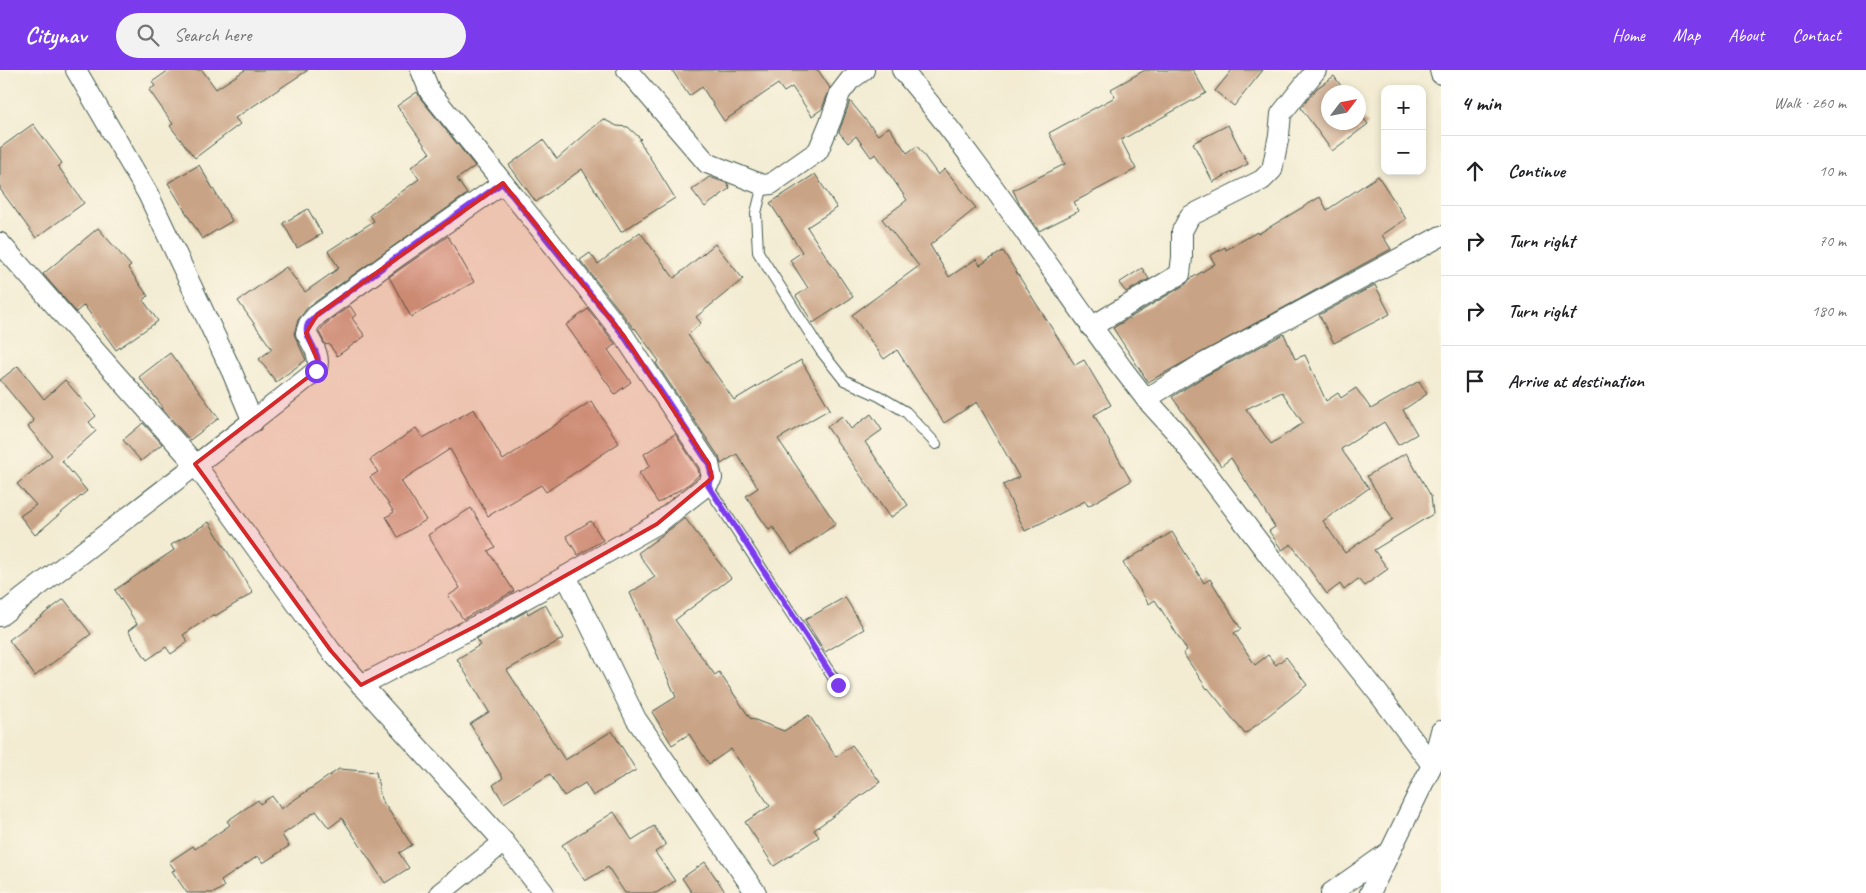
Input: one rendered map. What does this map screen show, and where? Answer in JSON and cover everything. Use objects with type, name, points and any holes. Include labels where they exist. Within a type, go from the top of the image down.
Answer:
[{"type":"street","points":[[360,685],[476,626],[657,524],[708,485],[712,478],[709,464],[624,336],[430,92],[421,70]]},
{"type":"street","points":[[626,70],[707,163],[763,185],[771,184],[818,151],[840,93],[850,80],[864,70]]},
{"type":"street","points":[[902,70],[971,156],[1091,327],[1146,399],[1175,431],[1432,765]]},
{"type":"street","points":[[1091,327],[1180,274],[1182,231],[1190,216],[1262,180],[1272,170],[1279,136],[1281,114],[1316,70]]},
{"type":"street","points":[[1440,70],[1441,74]]},
{"type":"street","points":[[84,73],[148,194],[232,372],[253,422]]},
{"type":"street","points":[[0,616],[195,464],[253,422],[316,371],[319,364],[316,352],[306,333],[308,324],[317,315],[502,183]]},
{"type":"street","points":[[1146,399],[1200,366],[1441,236]]},
{"type":"street","points":[[0,242],[195,464],[330,651],[504,842],[544,893]]},
{"type":"street","points":[[566,576],[636,719],[756,893]]},
{"type":"street","points":[[1370,893],[1432,765],[1441,731]]},
{"type":"street","points":[[440,893],[504,842]]},
{"type":"street","points":[[1331,893],[1391,851]]},
{"type":"lane","points":[[763,185],[756,213],[758,252],[821,351],[844,380],[879,396],[906,412],[936,444]]},
{"type":"lane","points":[[708,485],[838,685]]},
{"type":"highlighted area","points":[[503,183],[624,336],[709,464],[712,478],[657,524],[476,626],[361,685],[331,651],[195,464],[316,371],[319,364],[306,333],[317,315]]},
{"type":"building","points":[[169,70],[202,70],[216,89],[245,70],[308,70],[235,118],[240,124],[195,158],[170,126],[173,124],[149,90],[155,86],[152,82]]},
{"type":"building","points":[[672,70],[818,70],[830,88],[822,109],[812,116],[792,87],[784,92],[778,84],[724,121],[702,87],[689,96]]},
{"type":"building","points":[[1145,70],[1193,70],[1206,93],[1121,140],[1136,169],[1074,202],[1079,211],[1039,231],[1019,203],[1013,190],[1065,164],[1049,133],[1115,97],[1111,89]]},
{"type":"building","points":[[1232,70],[1263,70],[1234,106],[1215,91]]},
{"type":"building","points":[[1334,76],[1340,85],[1321,85]]},
{"type":"building","points":[[1321,85],[1321,130],[1360,130],[1332,151],[1301,108]]},
{"type":"building","points":[[417,92],[475,166],[457,179],[467,194],[308,307],[298,320],[294,334],[306,360],[276,382],[259,359],[272,349],[238,301],[286,267],[305,292],[339,268],[328,251],[374,221],[370,215],[419,179],[411,167],[430,153],[397,106]]},
{"type":"building","points":[[850,101],[878,135],[889,127],[907,153],[917,146],[938,175],[945,169],[976,208],[930,245],[949,277],[976,259],[980,265],[1003,251],[1075,365],[1084,360],[1111,405],[1094,415],[1131,481],[1088,506],[1085,501],[1025,531],[1003,485],[1019,477],[977,402],[944,423],[897,350],[884,359],[852,315],[919,266],[882,219],[907,200],[876,154],[871,157],[856,136],[848,143],[839,132]]},
{"type":"building","points":[[603,119],[617,126],[628,127],[641,139],[639,140],[675,198],[621,232],[582,169],[536,202],[509,165],[543,140],[557,159]]},
{"type":"building","points":[[33,124],[62,163],[58,166],[84,203],[36,238],[0,189],[0,148]]},
{"type":"building","points":[[1228,125],[1248,164],[1213,182],[1193,143]]},
{"type":"building","points":[[199,165],[232,221],[202,239],[168,183]]},
{"type":"building","points":[[815,174],[837,208],[807,227],[853,297],[813,323],[796,296],[808,288],[790,260],[802,252],[770,203]]},
{"type":"building","points":[[1378,176],[1406,219],[1382,235],[1391,249],[1148,382],[1113,328],[1186,284],[1190,279],[1215,264],[1210,256],[1225,247],[1226,250],[1257,232],[1258,234],[1320,197],[1327,210]]},
{"type":"building","points":[[709,177],[727,183],[730,188],[705,207],[692,190]]},
{"type":"building","points":[[308,209],[322,234],[297,248],[283,223]]},
{"type":"building","points":[[98,228],[131,266],[128,268],[148,296],[143,300],[158,321],[116,350],[84,305],[76,312],[43,274]]},
{"type":"building","points":[[640,232],[674,278],[715,244],[743,279],[696,317],[701,323],[688,335],[734,400],[801,360],[830,409],[778,439],[836,524],[792,554],[773,527],[769,530],[746,496],[758,488],[737,454],[721,464],[719,457],[656,363],[659,361],[580,260],[590,253],[598,264]]},
{"type":"building","points":[[448,236],[474,282],[411,317],[389,277]]},
{"type":"building","points":[[1142,268],[1149,279],[1126,292],[1119,283]]},
{"type":"building","points":[[1375,285],[1390,314],[1334,343],[1319,315]]},
{"type":"building","points":[[350,306],[356,315],[352,318],[365,336],[337,356],[329,344],[326,345],[319,332],[325,324]]},
{"type":"building","points":[[588,309],[615,344],[608,350],[631,382],[615,394],[566,325]]},
{"type":"building","points":[[1284,334],[1295,359],[1305,355],[1326,401],[1338,393],[1341,398],[1356,388],[1371,409],[1419,381],[1427,394],[1403,410],[1417,434],[1398,445],[1384,422],[1341,449],[1369,488],[1323,521],[1345,553],[1393,519],[1367,476],[1406,453],[1431,496],[1433,514],[1374,550],[1388,569],[1364,586],[1358,579],[1344,590],[1340,584],[1327,594],[1291,544],[1282,550],[1269,531],[1275,527],[1231,458],[1221,466],[1172,397],[1205,376]],"holes":[[[1282,392],[1303,423],[1271,444],[1246,409]]]},
{"type":"building","points":[[170,353],[219,418],[190,440],[161,408],[163,407],[139,377]]},
{"type":"building","points":[[18,366],[44,399],[65,380],[96,416],[89,422],[96,431],[62,461],[87,491],[35,535],[20,516],[36,505],[17,484],[52,455],[28,427],[34,421],[0,380]]},
{"type":"building","points":[[591,401],[619,443],[546,492],[541,485],[488,516],[450,449],[401,481],[426,520],[398,537],[386,517],[394,512],[370,477],[378,472],[370,460],[416,428],[423,438],[474,409],[503,460]]},
{"type":"building","points":[[871,414],[882,430],[865,442],[908,505],[890,518],[827,427],[842,416],[851,429]]},
{"type":"building","points":[[143,423],[162,444],[141,461],[123,440]]},
{"type":"building","points":[[675,434],[698,469],[699,475],[689,484],[658,503],[639,473],[650,466],[644,454]]},
{"type":"building","points":[[471,508],[495,547],[488,551],[514,591],[463,619],[448,596],[460,588],[428,535]]},
{"type":"building","points":[[685,518],[731,578],[675,620],[715,675],[719,672],[750,718],[784,731],[809,715],[836,757],[852,745],[880,782],[814,830],[819,837],[774,866],[745,822],[770,806],[731,749],[709,764],[689,734],[672,745],[652,712],[676,697],[630,593],[655,577],[638,553]]},
{"type":"building","points":[[591,521],[603,540],[578,555],[566,536]]},
{"type":"building","points":[[209,522],[253,593],[215,616],[214,614],[183,635],[188,642],[171,654],[166,647],[147,660],[128,631],[137,624],[115,590],[174,550],[171,545]]},
{"type":"building","points":[[1172,532],[1204,583],[1210,579],[1241,629],[1234,633],[1255,665],[1268,655],[1276,665],[1286,657],[1307,685],[1245,734],[1207,689],[1183,653],[1187,650],[1155,600],[1149,604],[1123,563]]},
{"type":"building","points":[[845,597],[864,629],[825,652],[805,620]]},
{"type":"building","points":[[64,599],[91,634],[35,676],[9,640]]},
{"type":"building","points":[[545,604],[564,638],[507,670],[565,760],[612,731],[636,770],[593,796],[585,783],[564,796],[550,774],[504,803],[493,785],[503,778],[470,724],[489,712],[457,659],[480,645],[476,639],[527,611],[528,614]]},
{"type":"building","points":[[339,769],[376,772],[381,799],[412,845],[399,853],[409,868],[385,883],[342,818],[329,828],[316,811],[282,835],[289,846],[263,863],[258,856],[221,881],[224,887],[214,893],[187,893],[172,871],[175,870],[169,862],[193,846],[195,849],[230,825],[227,821],[258,800],[260,804],[272,796],[281,809]]},
{"type":"building","points":[[614,812],[632,840],[654,826],[666,845],[655,852],[675,881],[656,893],[625,893],[608,867],[585,881],[562,845]]},
{"type":"building","points":[[705,862],[726,893],[692,893],[682,878]]},
{"type":"route","points":[[316,371],[319,364],[316,352],[306,333],[308,324],[317,315],[502,183],[624,336],[689,433],[709,464],[712,478],[708,485],[838,685]]}]
